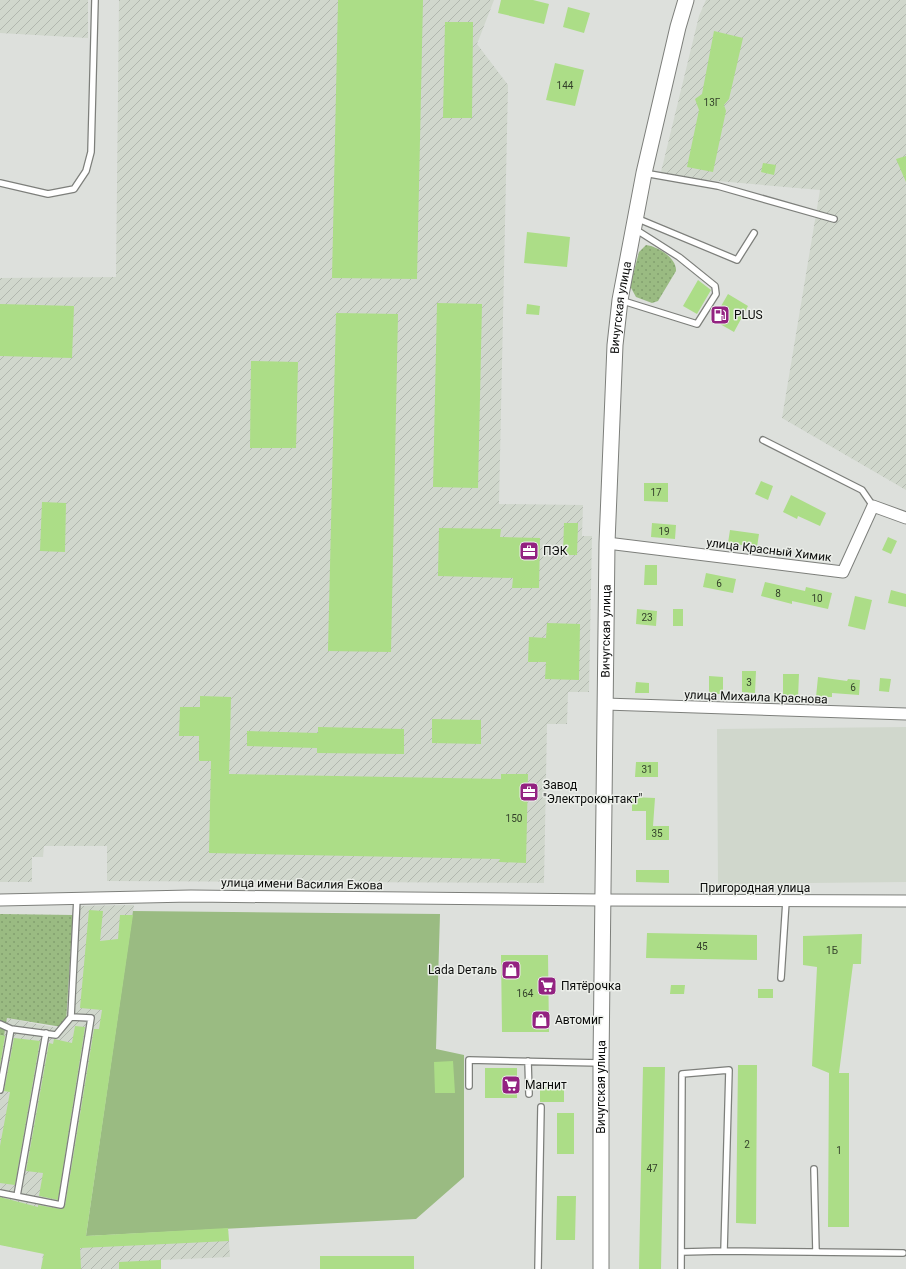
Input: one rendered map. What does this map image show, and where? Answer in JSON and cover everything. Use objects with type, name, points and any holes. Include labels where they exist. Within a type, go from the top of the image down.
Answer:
[{"type":"main road","name":"Вичугская улица","points":[[601,1269],[601,1063],[607,543],[615,339],[620,300],[644,173],[678,27],[686,0]]},
{"type":"street","name":"улица Красный Химик","points":[[607,543],[843,572],[872,506]]},
{"type":"street","points":[[872,506],[906,518]]},
{"type":"street","name":"улица Михаила Краснова","points":[[606,704],[906,714]]},
{"type":"street","name":"улица имени Василия Ежова","points":[[0,900],[191,896],[603,900]]},
{"type":"street","name":"Пригородная улица","points":[[603,900],[906,901]]},
{"type":"lane","points":[[0,183],[48,194],[74,188],[86,171],[91,152],[95,0]]},
{"type":"lane","points":[[644,173],[718,186],[834,219]]},
{"type":"lane","points":[[634,223],[737,260],[754,233]]},
{"type":"lane","points":[[620,300],[697,324],[716,294],[715,286],[699,272],[634,223]]},
{"type":"lane","points":[[763,440],[862,490],[872,506]]},
{"type":"lane","points":[[0,1024],[11,1029],[56,1035],[71,1017],[76,898]]},
{"type":"lane","points":[[781,978],[786,901]]},
{"type":"lane","points":[[0,1193],[61,1205],[91,1018],[71,1017]]},
{"type":"lane","points":[[0,1090],[11,1029]]},
{"type":"lane","points":[[16,1196],[46,1033]]},
{"type":"lane","points":[[469,1086],[469,1060],[601,1063]]},
{"type":"lane","points":[[528,1061],[529,1094]]},
{"type":"lane","points":[[681,1269],[682,1074],[729,1070],[724,1250]]},
{"type":"lane","points":[[538,1269],[541,1107]]},
{"type":"lane","points":[[814,1169],[816,1252]]},
{"type":"lane","points":[[682,1252],[724,1250],[903,1253]]},
{"type":"shaded area","points":[[0,0],[88,0],[88,38],[0,33]]},
{"type":"shaded area","name":"Завод \"Электроконтакт\"","points":[[119,0],[494,0],[477,44],[508,85],[499,504],[583,505],[582,536],[592,536],[589,692],[568,692],[567,724],[547,724],[544,883],[107,881],[107,846],[44,846],[43,857],[32,857],[32,882],[0,882],[0,278],[116,277]]},
{"type":"shaded area","points":[[706,0],[906,0],[906,490],[782,418],[820,190],[660,176],[699,16]]},
{"type":"shaded area","points":[[906,727],[906,882],[718,884],[717,729]]},
{"type":"shaded area","points":[[134,905],[86,1236],[228,1229],[230,1257],[161,1260],[161,1269],[41,1269],[43,1253],[0,1245],[0,1035],[4,1036],[7,1018],[57,1028],[66,1022],[74,906]]},
{"type":"green space","points":[[646,245],[661,250],[670,257],[676,271],[658,301],[652,303],[636,297],[630,286],[639,252]]},
{"type":"green space","points":[[133,911],[440,914],[436,1049],[464,1055],[464,1177],[416,1219],[86,1236]]},
{"type":"green space","points":[[0,914],[73,915],[66,1022],[62,1027],[7,1018],[4,1036],[0,1035]]},
{"type":"building","points":[[338,0],[423,0],[417,279],[332,278]]},
{"type":"building","points":[[501,0],[533,0],[549,4],[544,24],[498,13]]},
{"type":"building","points":[[568,7],[590,13],[584,33],[563,27]]},
{"type":"building","points":[[445,22],[473,22],[472,118],[443,118]]},
{"type":"building","points":[[714,31],[743,38],[729,99],[724,105],[726,111],[713,172],[687,167],[699,110],[695,99],[702,94]]},
{"type":"building","points":[[555,63],[584,70],[575,106],[546,100]]},
{"type":"building","points":[[906,156],[906,182],[896,159]]},
{"type":"building","points":[[763,163],[776,165],[774,175],[761,172]]},
{"type":"building","points":[[527,232],[570,237],[567,267],[524,263]]},
{"type":"building","points":[[698,280],[711,290],[697,314],[683,306]]},
{"type":"building","points":[[728,294],[748,306],[734,332],[713,320]]},
{"type":"building","points":[[437,303],[482,304],[478,488],[433,487]]},
{"type":"building","points":[[0,304],[74,306],[72,358],[0,356]]},
{"type":"building","points":[[527,304],[540,306],[539,315],[526,314]]},
{"type":"building","points":[[336,313],[398,314],[391,652],[328,651]]},
{"type":"building","points":[[251,361],[298,362],[296,448],[250,448]]},
{"type":"building","points":[[761,481],[773,486],[768,500],[755,494]]},
{"type":"building","points":[[644,483],[668,483],[668,502],[644,501]]},
{"type":"building","points":[[791,495],[826,513],[820,526],[798,516],[797,519],[783,512]]},
{"type":"building","points":[[42,502],[66,503],[65,552],[40,551]]},
{"type":"building","points":[[564,523],[578,523],[577,555],[563,555]]},
{"type":"building","points":[[652,523],[676,525],[675,539],[651,537]]},
{"type":"building","points":[[439,528],[501,529],[500,537],[540,538],[539,588],[512,588],[513,578],[438,576]]},
{"type":"building","points":[[730,530],[759,534],[757,547],[728,543]]},
{"type":"building","points":[[888,537],[897,541],[891,554],[882,550]]},
{"type":"building","points":[[645,565],[657,565],[657,585],[644,585]]},
{"type":"building","points":[[706,573],[736,579],[733,593],[703,587]]},
{"type":"building","points":[[765,582],[805,591],[806,587],[832,593],[828,609],[792,601],[792,604],[761,596]]},
{"type":"building","points":[[891,590],[906,594],[906,607],[888,603]]},
{"type":"building","points":[[855,596],[872,600],[865,630],[848,626]]},
{"type":"building","points":[[637,609],[657,611],[656,626],[636,624]]},
{"type":"building","points":[[673,609],[683,609],[683,626],[673,626]]},
{"type":"building","points":[[547,623],[580,624],[579,680],[545,679],[546,662],[528,662],[529,637],[546,638]]},
{"type":"building","points":[[742,671],[756,671],[755,693],[742,692]]},
{"type":"building","points":[[783,674],[799,674],[798,698],[783,698]]},
{"type":"building","points":[[709,676],[723,677],[723,694],[709,694]]},
{"type":"building","points":[[818,677],[847,681],[848,679],[860,680],[859,695],[832,693],[832,697],[816,697]]},
{"type":"building","points":[[880,678],[891,679],[889,692],[879,691]]},
{"type":"building","points":[[636,682],[649,683],[649,693],[635,693]]},
{"type":"building","points":[[200,696],[231,697],[229,774],[501,779],[501,774],[528,774],[526,863],[499,862],[500,859],[209,853],[211,761],[199,761],[199,736],[179,736],[180,707],[200,707]]},
{"type":"building","points":[[432,719],[481,720],[481,744],[432,743]]},
{"type":"building","points":[[318,727],[404,729],[404,754],[317,753],[317,748],[247,746],[247,731],[318,733]]},
{"type":"building","points":[[636,762],[658,762],[658,777],[635,777]]},
{"type":"building","points":[[632,797],[655,798],[653,826],[669,826],[669,840],[646,840],[646,811],[632,811]]},
{"type":"building","points":[[636,870],[669,870],[669,883],[636,882]]},
{"type":"building","points":[[89,910],[103,911],[100,941],[118,939],[120,915],[133,915],[86,1236],[228,1228],[229,1241],[80,1248],[81,1269],[41,1269],[44,1254],[0,1245],[0,1197],[38,1207],[38,1205],[61,1209],[65,1206],[94,1029],[99,1029],[102,1010],[80,1008]]},
{"type":"building","points":[[647,933],[757,935],[757,960],[646,958]]},
{"type":"building","points":[[862,934],[861,964],[853,964],[839,1073],[849,1073],[849,1227],[828,1227],[829,1073],[812,1066],[817,967],[803,965],[803,936]]},
{"type":"building","points":[[501,955],[548,955],[549,1032],[502,1032]]},
{"type":"building","points":[[671,985],[685,985],[684,994],[670,994]]},
{"type":"building","points":[[758,989],[773,989],[773,998],[758,998]]},
{"type":"building","points":[[75,1026],[85,1027],[58,1200],[39,1196],[43,1173],[26,1171],[49,1043],[53,1044],[54,1039],[72,1043]]},
{"type":"building","points":[[0,1035],[5,1036],[0,1066]]},
{"type":"building","points":[[14,1038],[40,1041],[15,1185],[0,1183],[0,1146],[10,1092],[4,1091]]},
{"type":"building","points":[[453,1061],[455,1093],[435,1093],[434,1062]]},
{"type":"building","points":[[738,1065],[757,1065],[756,1224],[736,1223]]},
{"type":"building","points":[[643,1067],[665,1067],[661,1269],[639,1269]]},
{"type":"building","points":[[485,1068],[517,1068],[517,1098],[485,1098]]},
{"type":"building","points":[[540,1087],[564,1087],[564,1102],[540,1102]]},
{"type":"building","points":[[557,1113],[574,1113],[574,1154],[557,1154]]},
{"type":"building","points":[[557,1196],[576,1196],[575,1240],[556,1240]]},
{"type":"building","points":[[320,1256],[414,1256],[414,1269],[320,1269]]},
{"type":"building","points":[[161,1260],[161,1269],[119,1269],[119,1262]]},
{"type":"place","name":"PLUS","points":[[720,315]]},
{"type":"place","name":"ПЭК","points":[[529,551]]},
{"type":"place","name":"Завод \"Электроконтакт\"","points":[[529,792]]},
{"type":"place","name":"Lada Dеталь","points":[[511,970]]},
{"type":"place","name":"Пятёрочка","points":[[547,986]]},
{"type":"place","name":"Автомиг","points":[[541,1020]]},
{"type":"place","name":"Магнит","points":[[511,1085]]}]
